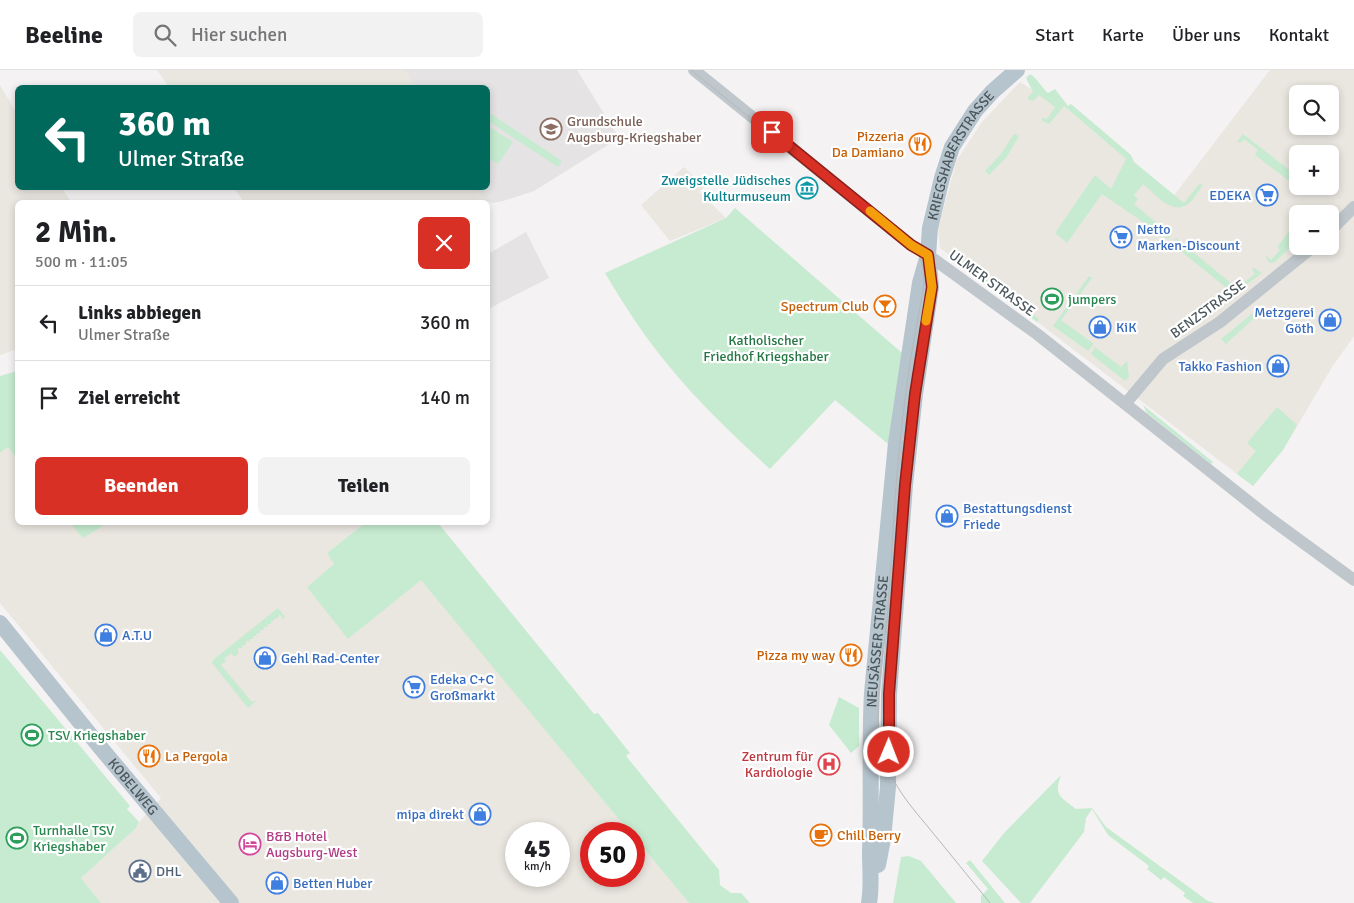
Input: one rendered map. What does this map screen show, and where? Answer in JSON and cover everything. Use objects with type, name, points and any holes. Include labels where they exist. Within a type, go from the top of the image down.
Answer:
[{"type":"main road","name":"KRIEGSHABERSTRASSE","points":[[928,255],[930,228],[942,178],[952,147],[975,111],[992,92],[1017,70]]},
{"type":"main road","name":"NEUSÄSSER STRASSE","points":[[869,903],[872,883],[870,862],[872,796],[870,725],[872,693],[896,443],[920,283],[928,255]]},
{"type":"main road","name":"KOBELWEG","points":[[0,623],[100,747],[231,903]]},
{"type":"street","name":"ULMER STRASSE","points":[[694,70],[911,245],[928,255],[1038,334],[1249,502],[1354,580]]},
{"type":"street","points":[[1339,222],[1354,207]]},
{"type":"street","name":"BENZSTRASSE","points":[[1126,403],[1163,359],[1220,322],[1303,255]]},
{"type":"shaded area","points":[[157,70],[406,70],[416,85],[168,85]]},
{"type":"shaded area","name":"Grundschule Augsburg-Kriegshaber","points":[[405,70],[577,70],[619,138],[534,191],[493,203],[490,200],[485,200],[478,190],[490,190],[490,85],[415,85]]},
{"type":"shaded area","points":[[1270,70],[1354,70],[1354,336],[1332,367],[1283,450],[1253,486],[940,248],[938,228],[957,160],[982,122],[1020,82],[1034,91],[1058,101],[1172,198]]},
{"type":"shaded area","points":[[0,85],[15,111],[15,190],[63,190],[70,200],[15,200],[15,350],[0,355]]},
{"type":"shaded area","points":[[684,167],[704,187],[699,192],[726,218],[670,241],[641,205]]},
{"type":"shaded area","points":[[235,190],[479,190],[485,200],[243,200]]},
{"type":"shaded area","points":[[526,232],[549,278],[490,308],[490,253]]},
{"type":"shaded area","points":[[8,447],[15,456],[15,525],[72,525],[83,537],[103,525],[362,525],[327,553],[334,563],[348,639],[421,579],[621,822],[580,822],[580,887],[645,887],[645,850],[689,903],[101,903],[81,878],[136,828],[139,822],[161,798],[0,603],[0,453]]},
{"type":"green space","points":[[1030,74],[1048,93],[1055,89],[1068,106],[1071,104],[1131,155],[1134,162],[1184,203],[1200,183],[1203,185],[1194,198],[1182,207],[1176,207],[1164,202],[1143,184],[1134,195],[1138,199],[1134,204],[1171,235],[1168,239],[1102,194],[1067,243],[1055,233],[1095,175],[1111,189],[1126,159],[1064,106],[1049,124],[1042,121],[1042,118],[1047,119],[1055,107],[1039,95],[1033,101],[1029,100],[1028,97],[1033,92],[1026,78]]},
{"type":"green space","points":[[490,113],[562,161],[558,167],[490,122]]},
{"type":"green space","points":[[490,127],[513,142],[498,164],[490,159]]},
{"type":"green space","points":[[1014,134],[1019,136],[1006,158],[989,175],[985,171],[1001,154]]},
{"type":"green space","points":[[1243,134],[1289,170],[1289,181],[1255,155],[1258,150],[1244,139],[1240,143],[1237,141]]},
{"type":"green space","name":"Katholischer Friedhof Kriegshaber","points":[[735,208],[902,353],[888,444],[835,400],[770,469],[692,393],[659,354],[627,309],[605,273],[726,218]]},
{"type":"green space","points":[[1289,231],[1289,249],[1275,262],[1270,263],[1265,255],[1271,260],[1280,250],[1277,247]]},
{"type":"green space","points":[[1176,238],[1232,284],[1237,279],[1242,284],[1255,274],[1252,269],[1254,268],[1262,273],[1234,294],[1172,244]]},
{"type":"green space","points":[[955,258],[1039,319],[1037,322],[954,260]]},
{"type":"green space","points":[[1089,276],[1092,278],[1061,320],[1094,344],[1088,351],[1053,326]]},
{"type":"green space","points":[[1263,305],[1265,308],[1226,344],[1221,339]]},
{"type":"green space","points":[[1095,347],[1121,367],[1127,361],[1129,377],[1125,381],[1091,354]]},
{"type":"green space","points":[[15,372],[15,456],[8,447],[0,453],[0,376]]},
{"type":"green space","points":[[1143,405],[1213,462],[1211,464],[1147,413]]},
{"type":"green space","points":[[1277,407],[1297,425],[1283,450],[1253,486],[1237,474],[1256,451],[1247,443]]},
{"type":"green space","points":[[72,525],[104,525],[83,538]]},
{"type":"green space","points":[[362,525],[440,525],[594,714],[598,713],[630,753],[626,756],[719,870],[720,885],[731,893],[741,893],[750,903],[689,903],[645,850],[645,822],[621,822],[421,580],[348,639],[307,587],[334,564],[327,553]]},
{"type":"green space","points":[[278,608],[285,617],[282,619],[282,616],[279,615],[274,621],[271,621],[271,624],[260,630],[260,633],[257,633],[256,636],[253,636],[253,639],[250,639],[249,642],[246,641],[246,645],[238,648],[238,654],[234,657],[231,653],[224,659],[226,661],[221,665],[252,702],[257,700],[248,708],[212,663],[214,659]]},
{"type":"green space","name":"TSV Kriegshaber","points":[[0,650],[130,806],[127,809],[139,822],[136,828],[81,878],[101,903],[0,903]]},
{"type":"green space","points":[[839,697],[859,708],[859,746],[851,753],[829,725]]},
{"type":"green space","points":[[1061,775],[1058,792],[1066,802],[1076,809],[1092,808],[1106,827],[1208,901],[1215,903],[1193,903],[1183,896],[1185,893],[1164,877],[1161,880],[1147,869],[1149,866],[1108,835],[1092,809],[1086,818],[1084,832],[1030,903],[1021,903],[982,861],[1004,833]]},
{"type":"green space","points":[[909,856],[921,861],[956,903],[893,903],[901,857]]},
{"type":"green space","points":[[970,860],[1005,903],[981,903],[981,896],[988,889],[966,863]]},
{"type":"tram line","points":[[691,70],[812,168],[905,236],[920,258],[924,284],[910,365],[900,445],[888,607],[879,688],[879,728],[888,768],[902,794],[990,903]]},
{"type":"slow traffic","points":[[870,211],[911,245],[928,255],[932,287],[926,321]]},
{"type":"place","name":"Grundschule Augsburg-Kriegshaber","points":[[551,129]]},
{"type":"place","name":"Pizzeria Da Damiano","points":[[920,144]]},
{"type":"place","name":"Zweigstelle Jüdisches Kulturmuseum","points":[[807,188]]},
{"type":"place","name":"EDEKA","points":[[1267,195]]},
{"type":"place","name":"Netto Marken-Discount","points":[[1121,237]]},
{"type":"place","name":"jumpers","points":[[1052,299]]},
{"type":"place","name":"Spectrum Club","points":[[885,306]]},
{"type":"place","name":"Metzgerei Göth","points":[[1330,320]]},
{"type":"place","name":"KiK","points":[[1100,327]]},
{"type":"place","name":"Takko Fashion","points":[[1278,366]]},
{"type":"place","name":"Bestattungsdienst Friede","points":[[947,516]]},
{"type":"place","name":"A.T.U","points":[[106,635]]},
{"type":"place","name":"Pizza my way","points":[[851,655]]},
{"type":"place","name":"Gehl Rad-Center","points":[[265,658]]},
{"type":"place","name":"Edeka C+C Großmarkt","points":[[414,687]]},
{"type":"place","name":"TSV Kriegshaber","points":[[32,735]]},
{"type":"place","name":"La Pergola","points":[[149,756]]},
{"type":"place","name":"Zentrum für Kardiologie","points":[[829,764]]},
{"type":"place","name":"mipa direkt","points":[[480,814]]},
{"type":"place","name":"Chill Berry","points":[[821,835]]},
{"type":"place","name":"Turnhalle TSV Kriegshaber","points":[[17,838]]},
{"type":"place","name":"B&B Hotel Augsburg-West","points":[[250,844]]},
{"type":"place","name":"DHL","points":[[140,871]]},
{"type":"place","name":"Betten Huber","points":[[277,883]]},
{"type":"route","points":[[772,132],[911,245],[928,255],[932,287],[915,394],[905,485],[897,611],[889,694],[889,752]]}]
